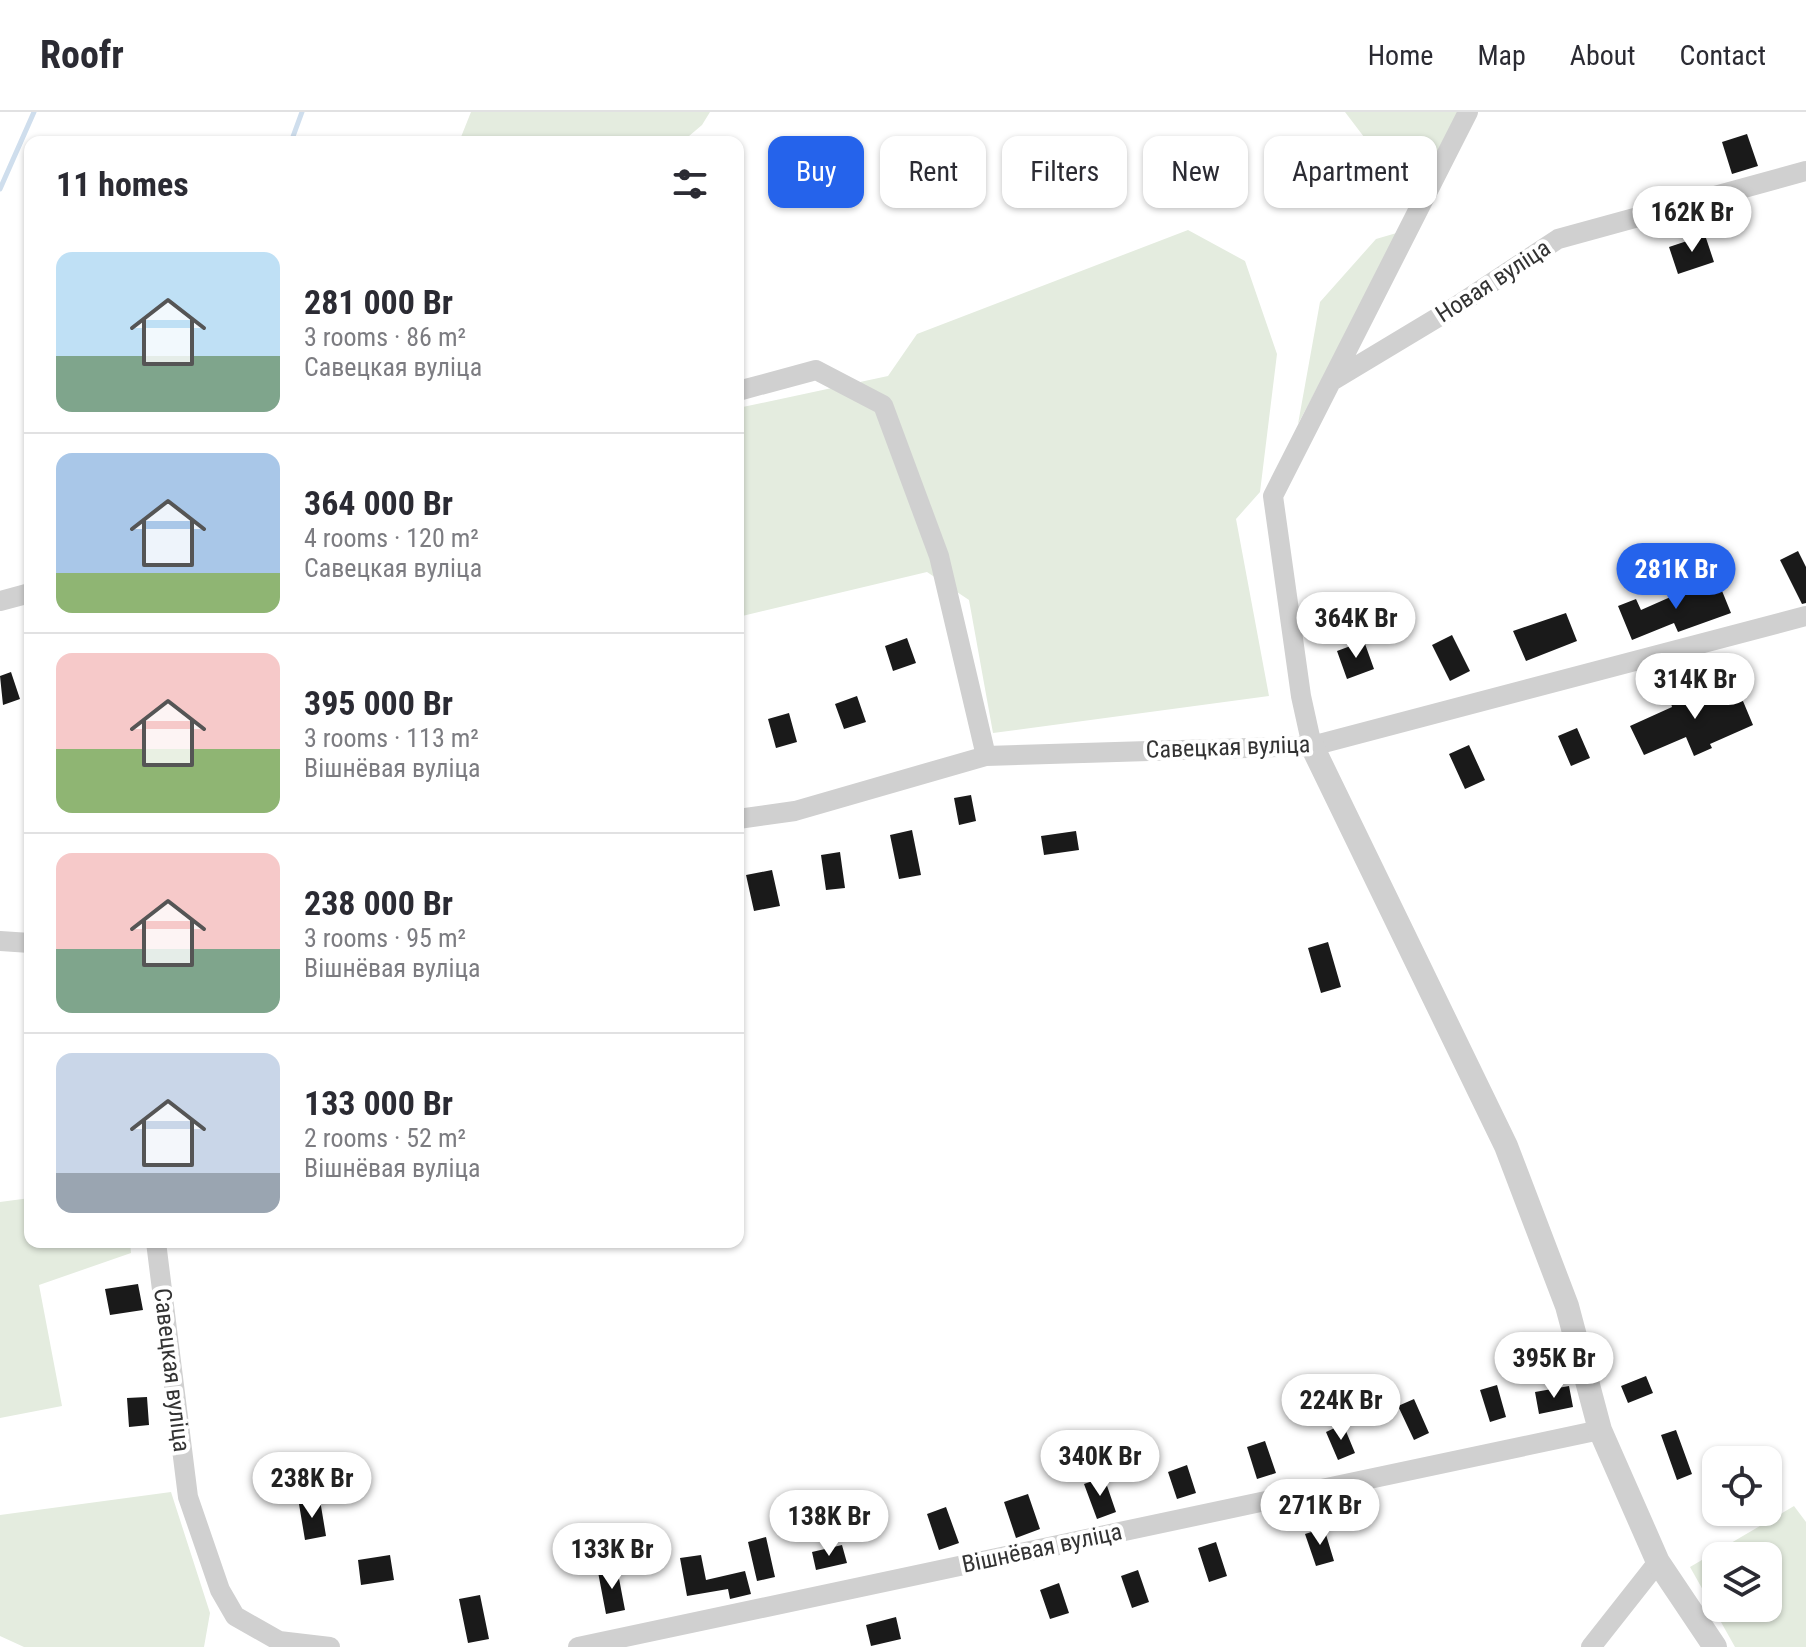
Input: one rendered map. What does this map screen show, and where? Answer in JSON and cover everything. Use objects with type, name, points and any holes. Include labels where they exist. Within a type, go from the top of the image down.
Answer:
[{"type":"street","points":[[1468,112],[1273,496],[1301,696],[1312,746],[1506,1146],[1567,1306],[1600,1430],[1658,1562],[1715,1647]]},
{"type":"street","name":"Новая вуліца","points":[[1332,381],[1455,307],[1558,239],[1806,171]]},
{"type":"street","points":[[744,389],[816,370],[883,405],[939,556],[986,756]]},
{"type":"street","points":[[0,601],[24,595]]},
{"type":"street","name":"Савецкая вуліца","points":[[744,818],[795,811],[986,756],[1312,746],[1806,616]]},
{"type":"street","points":[[0,941],[24,943]]},
{"type":"street","name":"Савецкая вуліца","points":[[157,1248],[188,1497],[220,1590],[235,1616],[279,1641],[330,1647]]},
{"type":"street","name":"Вішнёвая вуліца","points":[[578,1647],[1600,1430]]},
{"type":"street","points":[[1591,1647],[1658,1562]]},
{"type":"shaded area","points":[[471,112],[710,112],[702,125],[689,136],[461,136]]},
{"type":"shaded area","points":[[1345,112],[1459,112],[1437,156],[1437,136],[1363,136]]},
{"type":"shaded area","points":[[1188,230],[1245,261],[1277,354],[1260,492],[1236,519],[1269,696],[993,733],[969,600],[927,572],[744,616],[744,407],[888,376],[917,334]]},
{"type":"shaded area","points":[[1400,232],[1298,424],[1320,302],[1376,239]]},
{"type":"shaded area","points":[[24,1199],[24,1248],[131,1248],[131,1253],[39,1285],[62,1406],[0,1418],[0,1202]]},
{"type":"shaded area","points":[[171,1492],[210,1613],[204,1647],[24,1647],[0,1636],[0,1515]]},
{"type":"shaded area","points":[[1794,1506],[1806,1522],[1806,1647],[1735,1647],[1721,1622],[1782,1622],[1782,1542],[1733,1542],[1760,1526],[1782,1526],[1782,1513]]},
{"type":"shaded area","points":[[1702,1560],[1702,1588],[1690,1567]]},
{"type":"building","points":[[1747,134],[1758,166],[1732,174],[1722,142]]},
{"type":"building","points":[[1705,235],[1714,262],[1678,274],[1669,247]]},
{"type":"building","points":[[1798,551],[1806,567],[1806,603],[1802,604],[1780,560]]},
{"type":"building","points":[[1718,581],[1731,613],[1678,632],[1674,623],[1632,640],[1618,606],[1636,599],[1641,610],[1684,591],[1685,595]]},
{"type":"building","points":[[1566,613],[1577,641],[1526,661],[1513,631]]},
{"type":"building","points":[[1452,635],[1470,671],[1450,681],[1432,645]]},
{"type":"building","points":[[907,638],[916,663],[893,671],[885,646]]},
{"type":"building","points":[[1364,641],[1374,669],[1347,679],[1337,651]]},
{"type":"building","points":[[11,672],[20,699],[3,705],[0,676]]},
{"type":"building","points":[[1735,682],[1753,725],[1710,744],[1712,748],[1694,756],[1686,737],[1644,755],[1630,726],[1672,707],[1670,700],[1688,693],[1691,701]]},
{"type":"building","points":[[857,696],[866,722],[844,729],[835,704]]},
{"type":"building","points":[[789,713],[797,742],[776,748],[768,719]]},
{"type":"building","points":[[1577,728],[1590,758],[1571,766],[1558,736]]},
{"type":"building","points":[[1469,745],[1485,780],[1465,789],[1449,754]]},
{"type":"building","points":[[971,795],[976,821],[959,825],[954,798]]},
{"type":"building","points":[[912,830],[921,875],[899,879],[890,835]]},
{"type":"building","points":[[1076,831],[1079,850],[1044,855],[1041,836]]},
{"type":"building","points":[[840,852],[845,888],[826,890],[821,855]]},
{"type":"building","points":[[772,870],[780,906],[754,911],[746,875]]},
{"type":"building","points":[[1328,942],[1341,987],[1321,993],[1308,948]]},
{"type":"building","points":[[138,1284],[143,1310],[110,1315],[105,1289]]},
{"type":"building","points":[[1646,1376],[1653,1393],[1628,1403],[1621,1386]]},
{"type":"building","points":[[1497,1385],[1506,1417],[1490,1422],[1480,1390]]},
{"type":"building","points":[[1569,1386],[1573,1407],[1539,1414],[1535,1392]]},
{"type":"building","points":[[147,1397],[149,1425],[129,1427],[127,1398]]},
{"type":"building","points":[[1414,1399],[1429,1433],[1414,1440],[1398,1406]]},
{"type":"building","points":[[1343,1424],[1355,1453],[1338,1460],[1326,1432]]},
{"type":"building","points":[[1676,1430],[1692,1474],[1677,1480],[1661,1435]]},
{"type":"building","points":[[1265,1441],[1276,1473],[1257,1479],[1247,1447]]},
{"type":"building","points":[[1187,1465],[1196,1493],[1177,1499],[1168,1472]]},
{"type":"building","points":[[1104,1477],[1116,1512],[1097,1519],[1084,1484]]},
{"type":"building","points":[[1028,1494],[1040,1529],[1016,1538],[1004,1502]]},
{"type":"building","points":[[320,1500],[326,1536],[305,1540],[299,1504]]},
{"type":"building","points":[[946,1507],[959,1543],[939,1550],[927,1514]]},
{"type":"building","points":[[1324,1528],[1334,1561],[1316,1566],[1305,1534]]},
{"type":"building","points":[[766,1537],[775,1577],[757,1581],[748,1542]]},
{"type":"building","points":[[1216,1542],[1227,1576],[1209,1582],[1198,1548]]},
{"type":"building","points":[[842,1545],[847,1563],[816,1570],[812,1552]]},
{"type":"building","points":[[390,1555],[394,1580],[361,1585],[358,1560]]},
{"type":"building","points":[[701,1555],[706,1580],[745,1571],[751,1594],[730,1599],[728,1589],[687,1596],[680,1558]]},
{"type":"building","points":[[617,1568],[625,1610],[606,1614],[598,1572]]},
{"type":"building","points":[[1138,1570],[1149,1602],[1132,1608],[1121,1576]]},
{"type":"building","points":[[1059,1583],[1069,1613],[1050,1619],[1040,1590]]},
{"type":"building","points":[[480,1595],[489,1639],[468,1643],[459,1599]]},
{"type":"building","points":[[896,1617],[901,1639],[871,1646],[866,1625]]},
{"type":"waterway","points":[[0,189],[34,112]]},
{"type":"waterway","points":[[293,136],[302,112]]}]
